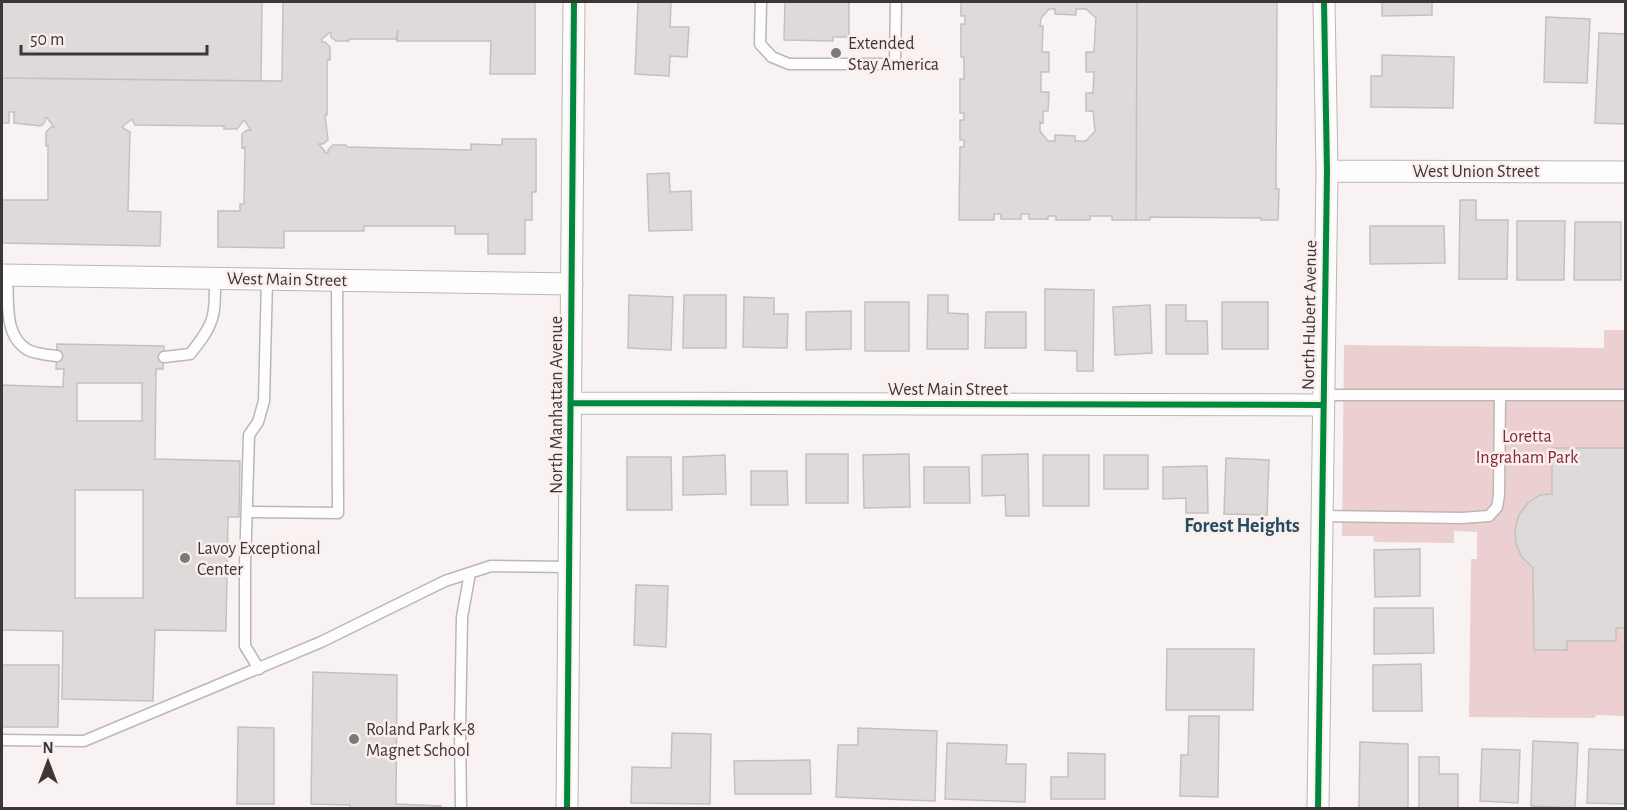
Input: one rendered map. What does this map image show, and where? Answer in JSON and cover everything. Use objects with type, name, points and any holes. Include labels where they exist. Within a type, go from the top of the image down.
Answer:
[{"type":"street","name":"North Manhattan Avenue","points":[[567,808],[574,2]]},
{"type":"street","name":"North Hubert Avenue","points":[[1318,808],[1327,171],[1324,2]]},
{"type":"street","name":"West Union Street","points":[[1327,171],[1626,172]]},
{"type":"street","name":"West Main Street","points":[[4,275],[572,284]]},
{"type":"street","name":"West Main Street","points":[[572,403],[1323,400]]},
{"type":"lane","points":[[761,2],[760,44],[772,57],[789,64],[896,64],[896,2]]},
{"type":"lane","points":[[4,275],[10,328],[18,342],[30,351],[57,356]]},
{"type":"lane","points":[[164,357],[190,354],[206,335],[215,316],[215,278]]},
{"type":"lane","points":[[259,669],[245,646],[247,512],[249,435],[258,422],[264,401],[267,279]]},
{"type":"lane","points":[[247,512],[338,513],[338,280]]},
{"type":"lane","points":[[1323,400],[1500,395],[1626,395]]},
{"type":"lane","points":[[1321,516],[1462,518],[1489,516],[1497,507],[1499,495],[1500,395]]},
{"type":"lane","points":[[2,740],[84,741],[321,642],[446,581],[491,566],[570,567]]},
{"type":"lane","points":[[462,808],[460,731],[462,617],[470,573]]},
{"type":"green space","name":"Loretta Ingraham Park","points":[[1604,330],[1625,330],[1625,716],[1597,715],[1594,718],[1469,717],[1471,559],[1477,559],[1477,532],[1454,531],[1454,543],[1374,542],[1373,536],[1342,536],[1344,345],[1604,348]]},
{"type":"building","points":[[2,2],[262,2],[261,81],[2,78]]},
{"type":"building","points":[[283,2],[535,2],[535,74],[490,74],[491,41],[397,41],[398,30],[396,39],[336,41],[329,33],[322,39],[322,42],[330,47],[330,60],[327,60],[327,115],[325,115],[328,140],[319,144],[326,153],[333,145],[471,150],[471,144],[502,145],[502,139],[536,139],[536,192],[532,192],[532,220],[525,220],[525,254],[488,254],[488,234],[455,234],[455,226],[364,226],[364,231],[284,231],[284,248],[218,247],[218,211],[240,211],[240,204],[244,204],[245,147],[242,148],[242,134],[251,130],[244,120],[237,129],[224,129],[224,126],[135,125],[132,119],[123,126],[130,132],[128,211],[161,212],[160,246],[2,243],[2,200],[48,200],[46,132],[54,127],[47,118],[41,126],[14,123],[14,112],[9,112],[9,123],[2,123],[2,78],[282,81]]},
{"type":"building","points":[[638,2],[671,2],[670,27],[689,27],[687,57],[670,56],[669,76],[635,74]]},
{"type":"building","points":[[785,2],[849,2],[849,37],[833,37],[833,41],[784,40]]},
{"type":"building","points":[[961,2],[1137,2],[1136,220],[1112,220],[1112,216],[1090,216],[1090,220],[1056,220],[1056,216],[1048,216],[1048,219],[1029,219],[1029,214],[1021,214],[1021,219],[1001,219],[1001,214],[994,214],[994,220],[959,220],[960,147],[964,147],[964,140],[960,140],[960,120],[964,120],[964,113],[960,113],[960,79],[964,79],[961,24],[965,24],[965,16],[961,16]],"holes":[[[1049,9],[1055,9],[1055,14],[1076,15],[1076,9],[1086,9],[1096,18],[1094,52],[1086,52],[1086,72],[1094,72],[1093,93],[1086,93],[1086,111],[1093,111],[1095,131],[1086,141],[1075,141],[1075,136],[1055,135],[1055,141],[1048,141],[1040,131],[1043,111],[1048,111],[1049,92],[1041,92],[1041,72],[1049,72],[1049,52],[1042,52],[1043,26],[1040,26],[1041,18]]]},
{"type":"building","points":[[1137,2],[1277,2],[1276,189],[1279,189],[1278,220],[1150,217],[1150,220],[1136,220]]},
{"type":"building","points":[[1382,2],[1432,2],[1432,15],[1382,16]]},
{"type":"building","points":[[1546,17],[1590,19],[1587,83],[1544,82]]},
{"type":"building","points":[[1599,33],[1626,34],[1626,124],[1595,123]]},
{"type":"building","points":[[1382,55],[1454,57],[1453,108],[1371,107],[1371,76],[1382,76]]},
{"type":"building","points":[[669,173],[670,192],[691,191],[692,230],[649,231],[647,174]]},
{"type":"building","points":[[1460,200],[1476,200],[1476,220],[1508,220],[1507,279],[1459,279]]},
{"type":"building","points":[[1517,221],[1565,221],[1564,280],[1517,280]]},
{"type":"building","points":[[1575,222],[1621,222],[1621,280],[1574,280]]},
{"type":"building","points":[[1370,226],[1444,226],[1445,263],[1370,264]]},
{"type":"building","points":[[1045,289],[1094,290],[1093,371],[1077,371],[1077,351],[1045,350]]},
{"type":"building","points":[[629,295],[673,297],[671,350],[628,348]]},
{"type":"building","points":[[684,295],[726,295],[726,348],[683,348]]},
{"type":"building","points":[[928,295],[948,295],[948,313],[968,314],[968,349],[927,349]]},
{"type":"building","points":[[744,297],[774,298],[774,314],[788,314],[787,348],[743,347]]},
{"type":"building","points":[[865,302],[909,302],[909,351],[865,351]]},
{"type":"building","points":[[1222,302],[1268,302],[1268,349],[1222,349]]},
{"type":"building","points":[[1150,305],[1152,353],[1115,355],[1113,307]]},
{"type":"building","points":[[1166,305],[1186,305],[1186,321],[1207,321],[1208,354],[1166,354]]},
{"type":"building","points":[[851,311],[851,349],[806,350],[806,312]]},
{"type":"building","points":[[986,312],[1026,312],[1026,348],[985,348]]},
{"type":"building","name":"Lavoy Exceptional Center","points":[[57,344],[164,346],[163,369],[156,369],[155,459],[240,461],[239,517],[228,517],[226,631],[155,630],[153,701],[62,699],[63,631],[2,630],[2,385],[63,387],[64,369],[56,369]],"holes":[[[77,383],[142,383],[142,421],[77,421]],[[75,490],[143,490],[143,598],[75,598]]]},
{"type":"building","points":[[1552,448],[1626,448],[1626,628],[1616,628],[1616,641],[1567,641],[1567,650],[1534,650],[1533,568],[1521,556],[1516,543],[1515,529],[1519,515],[1528,503],[1540,495],[1552,494]]},
{"type":"building","points":[[806,454],[848,454],[848,503],[806,503]]},
{"type":"building","points":[[909,454],[910,507],[864,508],[863,455]]},
{"type":"building","points":[[1028,454],[1029,516],[1006,516],[1005,495],[982,496],[982,455]]},
{"type":"building","points":[[725,455],[726,494],[683,495],[683,457]]},
{"type":"building","points":[[1043,455],[1089,455],[1089,506],[1043,506]]},
{"type":"building","points":[[1104,455],[1148,455],[1148,489],[1104,489]]},
{"type":"building","points":[[627,457],[671,457],[672,510],[627,510]]},
{"type":"building","points":[[1226,458],[1269,460],[1267,515],[1224,514]]},
{"type":"building","points":[[1207,466],[1208,513],[1186,513],[1186,498],[1163,499],[1163,467]]},
{"type":"building","points":[[924,467],[969,467],[970,503],[924,503]]},
{"type":"building","points":[[751,471],[787,471],[788,505],[751,505]]},
{"type":"building","points":[[1420,549],[1420,596],[1375,597],[1374,550]]},
{"type":"building","points":[[636,585],[668,586],[666,647],[634,645]]},
{"type":"building","points":[[1374,608],[1433,608],[1434,653],[1374,654]]},
{"type":"building","points":[[1167,649],[1254,649],[1253,710],[1166,710]]},
{"type":"building","points":[[1421,664],[1422,711],[1373,711],[1373,665]]},
{"type":"building","points":[[2,665],[59,665],[58,727],[2,727]]},
{"type":"building","name":"Roland Park K-8 Magnet School","points":[[313,672],[397,675],[396,804],[441,806],[441,808],[350,808],[350,805],[311,804]]},
{"type":"building","points":[[1189,716],[1219,716],[1218,797],[1180,796],[1181,755],[1188,755]]},
{"type":"building","points":[[238,727],[274,728],[274,804],[237,804]]},
{"type":"building","points":[[858,728],[937,731],[935,801],[836,797],[838,745],[858,745]]},
{"type":"building","points":[[672,733],[711,734],[710,804],[631,803],[632,767],[671,768]]},
{"type":"building","points":[[1533,741],[1578,743],[1575,808],[1531,806]]},
{"type":"building","points":[[1360,742],[1408,744],[1408,808],[1359,808]]},
{"type":"building","points":[[947,743],[1007,745],[1006,764],[1026,764],[1025,802],[945,799]]},
{"type":"building","points":[[1482,749],[1520,750],[1518,803],[1480,801]]},
{"type":"building","points":[[1589,749],[1626,750],[1626,804],[1587,803]]},
{"type":"building","points":[[1068,753],[1105,754],[1105,799],[1051,799],[1051,777],[1068,777]]},
{"type":"building","points":[[1419,757],[1439,757],[1439,774],[1458,774],[1458,808],[1419,808]]},
{"type":"building","points":[[810,760],[811,794],[735,794],[734,761]]},
{"type":"cycle path","points":[[567,808],[574,2]]},
{"type":"cycle path","points":[[1318,808],[1327,171],[1324,2]]},
{"type":"cycle path","points":[[572,403],[1323,405]]},
{"type":"place","name":"Extended Stay America","points":[[836,53]]},
{"type":"place","name":"Lavoy Exceptional Center","points":[[185,558]]},
{"type":"place","name":"Roland Park K-8 Magnet School","points":[[354,739]]},
{"type":"district","name":"Forest Heights","points":[[1242,525]]}]
